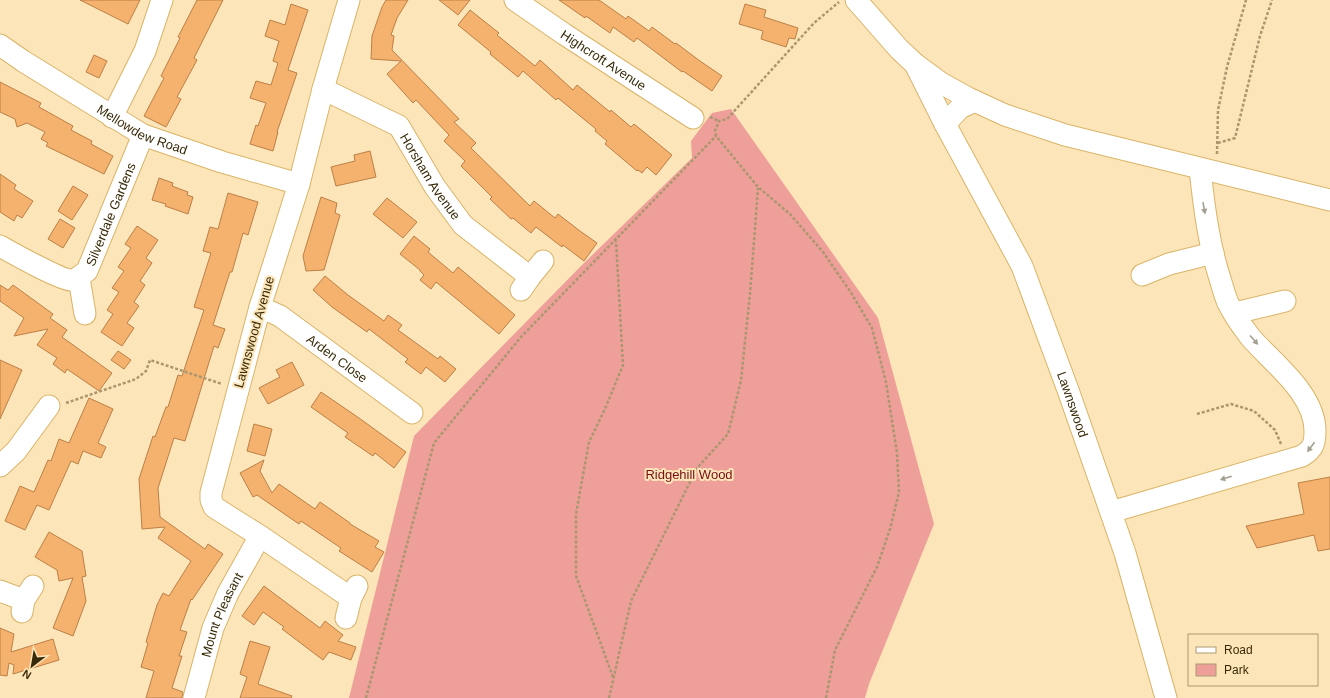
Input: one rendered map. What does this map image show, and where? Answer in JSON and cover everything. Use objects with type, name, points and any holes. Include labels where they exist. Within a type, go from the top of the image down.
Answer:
[{"type":"street","points":[[112,117],[145,51],[162,0]]},
{"type":"street","name":"Lawnswood Avenue","points":[[346,618],[354,592],[214,507],[211,500],[211,493],[237,389],[260,306],[299,184],[323,89],[349,0]]},
{"type":"street","name":"Highcroft Avenue","points":[[515,0],[693,119]]},
{"type":"street","name":"Lawnswood","points":[[856,0],[899,49],[915,64],[941,83],[975,101],[1005,114],[1065,135],[1330,200]]},
{"type":"street","name":"Mellowdew Road","points":[[0,45],[23,61],[143,135],[222,162],[299,184]]},
{"type":"street","name":"Lawnswood","points":[[915,64],[945,124],[1022,266],[1068,390],[1125,553],[1166,698]]},
{"type":"street","name":"Horsham Avenue","points":[[323,89],[399,126],[436,187],[463,225],[526,284],[543,260]]},
{"type":"street","points":[[945,124],[960,108],[975,101]]},
{"type":"street","name":"Silverdale Gardens","points":[[0,246],[60,276],[71,280],[79,278],[87,270],[143,135]]},
{"type":"street","points":[[1111,512],[1302,456],[1310,451],[1315,441],[1315,426],[1312,411],[1296,386],[1250,336],[1227,302],[1212,253],[1203,201],[1208,171]]},
{"type":"street","points":[[1142,275],[1169,264],[1212,253]]},
{"type":"street","points":[[79,278],[85,314]]},
{"type":"street","points":[[1235,313],[1285,301]]},
{"type":"street","name":"Arden Close","points":[[260,306],[280,316],[410,415]]},
{"type":"street","points":[[0,466],[16,451],[49,406]]},
{"type":"street","name":"Mount Pleasant","points":[[194,698],[213,628],[228,593],[260,536]]},
{"type":"street","points":[[0,591],[26,599]]},
{"type":"path","points":[[366,698],[434,443],[521,338],[716,136],[716,131],[720,121],[727,119],[814,23],[841,0]]},
{"type":"path","points":[[1208,171],[1218,143],[1218,110],[1227,67],[1246,0]]},
{"type":"path","points":[[1218,143],[1234,138],[1260,36],[1272,0]]},
{"type":"path","points":[[716,136],[758,187],[790,214],[823,252],[850,291],[872,328],[886,382],[897,452],[899,492],[890,529],[877,567],[835,650],[826,698]]},
{"type":"path","points":[[609,698],[631,601],[697,468],[728,434],[741,380],[750,294],[758,187]]},
{"type":"path","points":[[614,677],[576,576],[576,514],[589,442],[623,365],[616,240]]},
{"type":"path","points":[[49,406],[62,404],[136,379],[146,371],[150,360],[237,389]]},
{"type":"path","points":[[1197,414],[1231,404],[1254,411],[1276,430],[1286,460]]},
{"type":"green space","name":"Ridgehill Wood","points":[[731,109],[878,318],[934,524],[869,684],[865,698],[349,698],[414,436],[583,264],[692,158],[691,141],[712,113]]},
{"type":"building","points":[[80,0],[140,0],[128,24]]},
{"type":"building","points":[[197,0],[223,0],[194,58],[197,60],[177,97],[181,99],[166,127],[144,116],[164,78],[161,76],[180,38],[178,37]]},
{"type":"building","points":[[386,0],[408,0],[397,18],[391,35],[394,36],[392,50],[459,119],[454,122],[476,143],[471,148],[530,206],[534,201],[555,218],[558,214],[597,243],[584,261],[563,245],[562,247],[536,227],[531,233],[513,218],[511,219],[490,199],[492,197],[461,166],[465,161],[444,141],[449,135],[416,100],[413,103],[387,74],[401,61],[371,59],[372,36]]},
{"type":"building","points":[[439,0],[470,0],[458,15]]},
{"type":"building","points":[[559,0],[599,0],[626,19],[628,16],[649,31],[652,27],[722,76],[712,91],[683,71],[682,72],[637,38],[634,42],[613,27],[610,33],[586,16],[585,18]]},
{"type":"building","points":[[291,4],[308,10],[288,70],[297,73],[277,132],[273,151],[250,144],[256,125],[258,126],[266,103],[250,98],[256,81],[271,85],[278,63],[273,61],[279,41],[265,36],[270,20],[285,25]]},
{"type":"building","points":[[745,4],[766,10],[764,17],[798,28],[795,39],[789,38],[786,47],[761,39],[763,31],[739,24]]},
{"type":"building","points":[[470,10],[499,33],[497,35],[535,66],[540,60],[573,90],[577,85],[631,127],[634,124],[672,155],[656,175],[647,167],[642,173],[638,170],[637,171],[605,144],[607,141],[595,131],[596,129],[558,98],[556,100],[523,71],[518,77],[490,54],[491,52],[458,25]]},
{"type":"building","points":[[94,55],[107,61],[99,78],[86,72]]},
{"type":"building","points":[[0,82],[41,103],[39,107],[73,126],[71,130],[92,141],[91,144],[113,156],[104,174],[46,146],[48,143],[41,139],[45,132],[27,123],[17,127],[15,119],[0,112]]},
{"type":"building","points":[[370,151],[376,177],[336,186],[331,167],[355,161],[354,155]]},
{"type":"building","points":[[0,174],[16,185],[14,189],[33,201],[22,218],[17,215],[14,221],[0,212]]},
{"type":"building","points":[[159,178],[173,183],[172,186],[188,192],[187,195],[193,197],[188,214],[165,206],[166,204],[152,200]]},
{"type":"building","points":[[73,186],[88,195],[72,220],[58,211]]},
{"type":"building","points":[[228,193],[258,202],[248,235],[243,233],[232,272],[230,272],[213,325],[225,329],[218,348],[214,346],[185,441],[174,438],[158,488],[160,517],[205,549],[208,544],[223,554],[192,600],[191,599],[180,630],[187,632],[179,656],[182,656],[172,688],[183,692],[182,698],[146,698],[154,671],[141,667],[148,643],[146,642],[157,605],[163,593],[169,596],[191,561],[158,538],[165,527],[142,529],[139,479],[153,436],[155,437],[166,407],[168,407],[178,375],[182,376],[204,310],[194,307],[211,253],[203,251],[210,227],[218,229]]},
{"type":"building","points":[[321,197],[337,203],[335,213],[340,215],[324,270],[306,271],[303,256]]},
{"type":"building","points":[[387,198],[417,222],[403,238],[373,214]]},
{"type":"building","points":[[60,219],[75,228],[63,248],[48,239]]},
{"type":"building","points":[[137,226],[158,240],[146,258],[152,263],[140,281],[145,285],[134,302],[139,306],[127,323],[134,328],[122,346],[101,332],[113,314],[107,310],[119,292],[112,288],[124,271],[118,267],[131,248],[125,244]]},
{"type":"building","points":[[414,236],[430,249],[428,252],[453,273],[458,267],[515,315],[499,334],[436,282],[431,289],[420,280],[424,275],[400,254]]},
{"type":"building","points":[[325,276],[384,321],[388,315],[402,325],[398,330],[438,359],[440,356],[456,369],[445,382],[426,367],[421,374],[405,362],[408,359],[369,329],[367,332],[332,307],[313,290]]},
{"type":"building","points":[[0,285],[8,290],[13,285],[53,314],[50,318],[67,330],[62,337],[112,373],[99,391],[67,369],[65,373],[53,364],[57,358],[37,345],[48,329],[14,336],[24,318],[0,301]]},
{"type":"building","points":[[118,351],[131,360],[124,369],[111,360]]},
{"type":"building","points":[[0,360],[22,370],[0,419]]},
{"type":"building","points":[[292,362],[304,385],[268,404],[259,388],[280,377],[276,370]]},
{"type":"building","points":[[321,392],[406,452],[394,468],[375,453],[373,456],[345,437],[348,433],[311,407]]},
{"type":"building","points":[[89,398],[113,409],[98,443],[106,447],[101,458],[83,451],[78,464],[71,461],[49,510],[37,505],[25,530],[5,521],[20,486],[34,492],[48,460],[51,461],[59,439],[69,443]]},
{"type":"building","points":[[254,424],[272,429],[265,456],[247,451]]},
{"type":"building","points":[[264,460],[260,471],[272,493],[279,484],[315,509],[320,502],[350,524],[379,541],[375,547],[384,552],[372,572],[339,551],[341,548],[301,521],[299,524],[257,495],[253,497],[240,473]]},
{"type":"building","points":[[1330,477],[1330,549],[1318,551],[1314,535],[1257,548],[1246,526],[1304,514],[1298,483]]},
{"type":"building","points":[[49,532],[82,551],[86,576],[82,577],[86,601],[73,636],[53,628],[73,578],[59,581],[57,570],[35,557]]},
{"type":"building","points":[[264,586],[320,628],[325,621],[343,635],[338,641],[356,647],[351,660],[329,652],[323,660],[282,629],[284,627],[263,612],[254,625],[242,616]]},
{"type":"building","points":[[0,628],[14,634],[11,652],[53,639],[59,660],[13,674],[14,665],[9,663],[7,676],[0,675]]},
{"type":"building","points":[[250,641],[270,647],[258,684],[292,696],[291,698],[240,698],[247,677],[240,674]]}]
